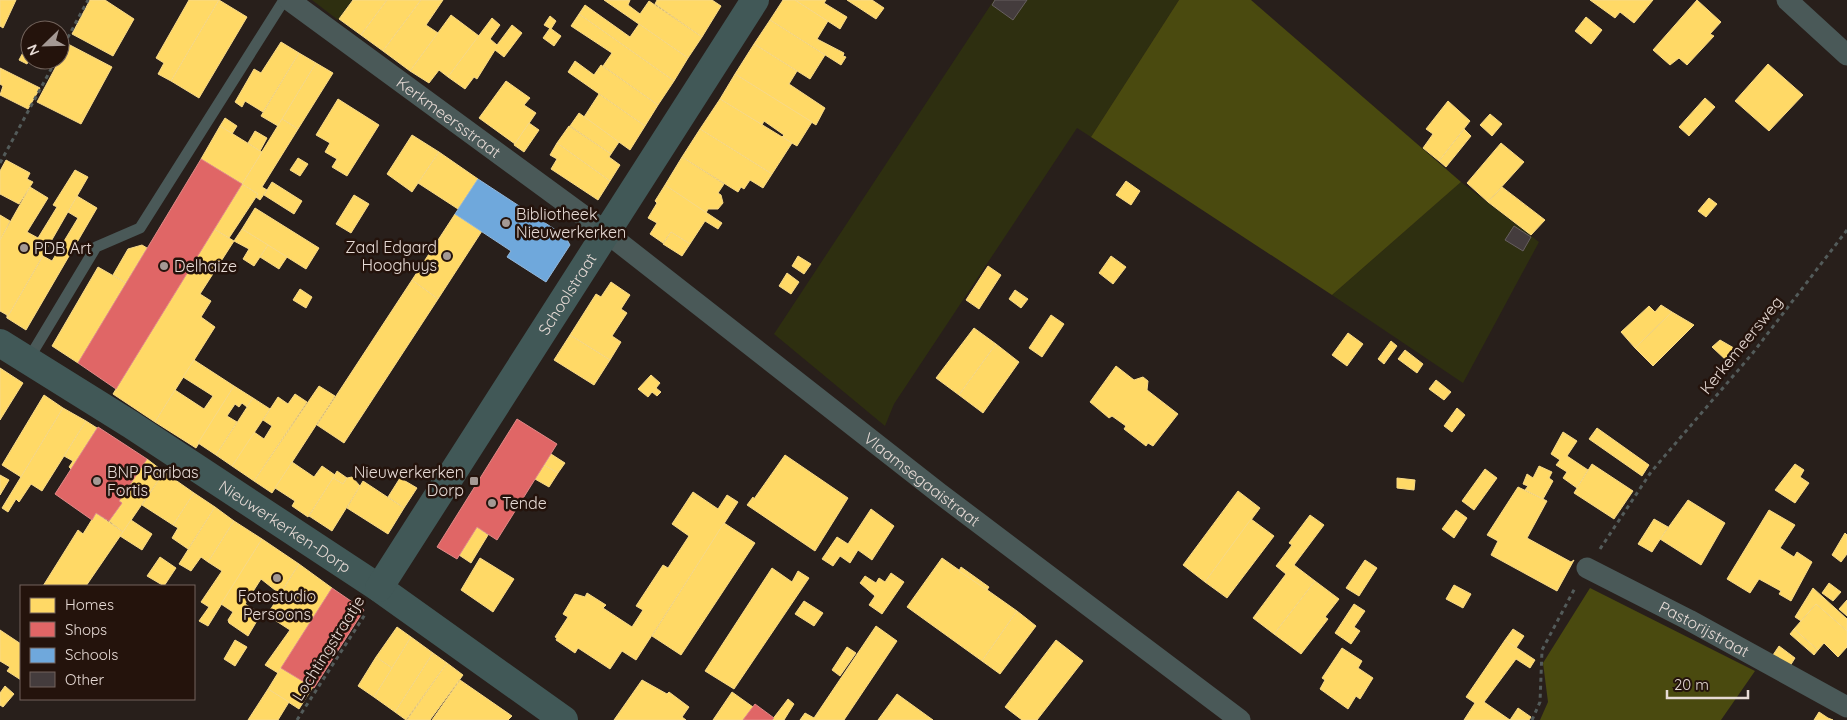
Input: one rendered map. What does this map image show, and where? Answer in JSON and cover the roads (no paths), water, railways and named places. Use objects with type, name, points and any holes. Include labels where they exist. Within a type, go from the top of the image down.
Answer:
[{"type":"street","name":"Kerkmeersstraat","points":[[289,0],[607,233]]},
{"type":"street","name":"Schoolstraat","points":[[379,588],[755,0]]},
{"type":"street","points":[[1787,0],[1847,55]]},
{"type":"street","name":"Vlaamsegaaistraat","points":[[607,233],[939,493],[1240,720]]},
{"type":"street","name":"Nieuwerkerken-Dorp","points":[[0,343],[130,424],[379,588],[564,720]]},
{"type":"street","name":"Pastorijstraat","points":[[1587,568],[1689,620],[1847,707]]},
{"type":"lane","points":[[28,360],[96,247],[140,228],[284,0]]},
{"type":"place","name":"Bibliotheek Nieuwerkerken","points":[[506,223]]},
{"type":"place","name":"PDB Art","points":[[24,248]]},
{"type":"place","name":"Zaal Edgard Hooghuys","points":[[447,256]]},
{"type":"place","name":"Delhaize","points":[[164,266]]},
{"type":"place","name":"BNP Paribas Fortis","points":[[97,481]]},
{"type":"place","name":"Nieuwerkerken Dorp","points":[[474,481]]},
{"type":"place","name":"Tende","points":[[492,503]]},
{"type":"place","name":"Fotostudio Persoons","points":[[277,578]]}]
